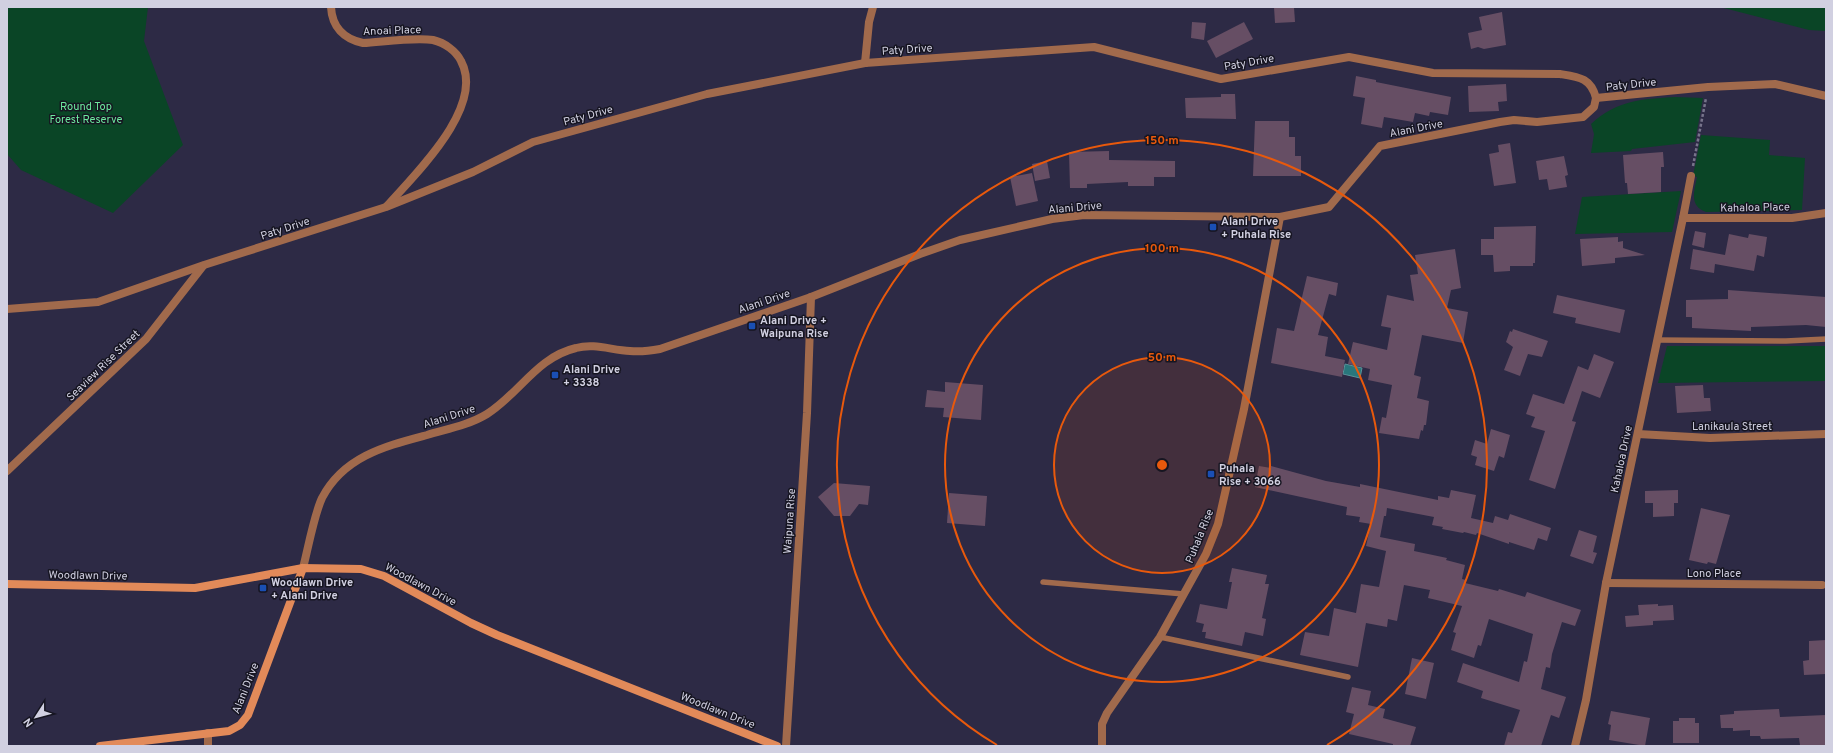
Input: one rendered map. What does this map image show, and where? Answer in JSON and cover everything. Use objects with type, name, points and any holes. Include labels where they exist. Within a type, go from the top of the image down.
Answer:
[{"type":"street","name":"Anoai Place","points":[[331,7],[332,18],[337,27],[344,35],[352,40],[362,43],[433,40],[445,45],[456,53],[465,70],[466,89],[453,126],[438,148],[386,207]]},
{"type":"street","points":[[865,63],[869,22],[873,7]]},
{"type":"street","name":"Paty Drive","points":[[7,309],[98,302],[204,265],[386,207],[473,172],[533,142],[707,94],[865,63],[1094,47],[1221,78],[1349,57],[1433,73],[1560,74],[1573,76],[1586,80],[1594,88],[1596,98],[1708,87],[1775,84],[1826,96]]},
{"type":"street","name":"Alani Drive","points":[[100,746],[233,730],[246,719],[303,568],[322,499],[338,475],[361,457],[382,448],[475,421],[496,408],[547,360],[567,350],[589,346],[638,352],[660,349],[811,297],[920,254],[960,240],[1052,219],[1084,215],[1280,217],[1329,207],[1380,146],[1514,120],[1537,122],[1584,117],[1594,107],[1596,98]]},
{"type":"street","name":"Kahaloa Drive","points":[[1575,746],[1586,700],[1606,583],[1658,340],[1691,176]]},
{"type":"street","name":"Kahaloa Place","points":[[1683,218],[1792,218],[1826,213]]},
{"type":"street","name":"Puhala Rise","points":[[1102,746],[1102,724],[1160,637],[1206,554],[1218,524],[1244,409],[1280,217]]},
{"type":"street","name":"Seaview Rise Street","points":[[7,472],[146,339],[204,265]]},
{"type":"street","name":"Waipuna Rise","points":[[786,746],[806,413],[811,297]]},
{"type":"street","name":"Lanikaula Street","points":[[1638,434],[1710,438],[1826,434]]},
{"type":"street","name":"Woodlawn Drive","points":[[7,584],[195,588],[303,568],[361,569],[373,572],[497,635],[777,746]]},
{"type":"street","name":"Lono Place","points":[[1606,583],[1822,585]]},
{"type":"street","points":[[208,733],[208,746]]},
{"type":"lane","points":[[1658,340],[1786,341],[1826,339]]},
{"type":"lane","points":[[1043,582],[1184,594]]},
{"type":"lane","points":[[1160,637],[1348,677]]},
{"type":"path","points":[[1691,176],[1708,87]]},
{"type":"green space","name":"Round Top Forest Reserve","points":[[7,7],[148,7],[144,41],[183,145],[113,213],[21,170],[7,154]]},
{"type":"green space","points":[[1720,7],[1826,7],[1826,31],[1809,30]]},
{"type":"green space","points":[[1676,97],[1703,98],[1695,142],[1632,149],[1631,151],[1591,153],[1594,134],[1591,124],[1610,110],[1630,102]]},
{"type":"green space","points":[[1701,135],[1770,140],[1769,155],[1805,158],[1802,210],[1706,212],[1701,209],[1697,206],[1694,198],[1697,177],[1693,176]]},
{"type":"green space","points":[[1681,191],[1672,232],[1575,234],[1582,197]]},
{"type":"green space","points":[[1667,346],[1826,346],[1826,381],[1658,383]]},
{"type":"shaded area","points":[[1345,364],[1362,368],[1360,378],[1343,374]]},
{"type":"building","points":[[1274,7],[1294,7],[1295,22],[1275,23]]},
{"type":"building","points":[[1502,12],[1506,45],[1484,49],[1478,47],[1471,49],[1468,33],[1482,30],[1479,17]]},
{"type":"building","points":[[1192,22],[1206,23],[1204,40],[1191,38]]},
{"type":"building","points":[[1244,22],[1253,39],[1216,58],[1207,41]]},
{"type":"building","points":[[1356,76],[1376,80],[1376,82],[1451,97],[1448,115],[1430,112],[1429,116],[1415,113],[1413,122],[1384,117],[1382,128],[1361,124],[1365,98],[1353,96]]},
{"type":"building","points":[[1506,84],[1507,101],[1498,102],[1499,111],[1469,112],[1468,86]]},
{"type":"building","points":[[1221,94],[1235,94],[1236,119],[1186,118],[1185,98],[1221,97]]},
{"type":"building","points":[[1255,121],[1289,121],[1289,137],[1295,137],[1295,156],[1301,156],[1301,176],[1253,176]]},
{"type":"building","points":[[1510,143],[1516,183],[1494,186],[1489,154],[1499,152],[1498,145]]},
{"type":"building","points":[[1109,151],[1109,160],[1175,161],[1175,177],[1154,177],[1154,186],[1128,186],[1128,182],[1087,184],[1087,188],[1070,188],[1069,152]]},
{"type":"building","points":[[1663,152],[1664,167],[1661,167],[1661,192],[1628,194],[1627,183],[1625,183],[1623,155]]},
{"type":"building","points":[[1564,156],[1568,175],[1565,176],[1567,187],[1549,190],[1547,179],[1539,180],[1536,161]]},
{"type":"building","points":[[1047,161],[1050,178],[1035,181],[1032,164]]},
{"type":"building","points":[[1032,173],[1038,201],[1016,206],[1010,177]]},
{"type":"building","points":[[1536,226],[1535,263],[1533,263],[1533,266],[1510,266],[1510,271],[1494,272],[1493,255],[1481,255],[1481,239],[1494,239],[1494,227]]},
{"type":"building","points":[[1695,231],[1706,233],[1704,248],[1692,245]]},
{"type":"building","points":[[1729,234],[1748,238],[1749,234],[1767,237],[1764,257],[1757,255],[1754,271],[1715,264],[1714,273],[1690,269],[1693,249],[1725,255]]},
{"type":"building","points":[[1618,237],[1618,242],[1623,241],[1623,248],[1645,255],[1615,258],[1615,263],[1582,266],[1580,239]]},
{"type":"building","points":[[1455,249],[1461,288],[1451,290],[1447,308],[1468,312],[1463,343],[1422,335],[1414,375],[1421,377],[1417,398],[1429,401],[1426,425],[1424,425],[1423,431],[1421,430],[1419,439],[1379,433],[1382,417],[1386,418],[1392,385],[1368,380],[1370,369],[1348,364],[1353,342],[1387,350],[1391,328],[1381,326],[1387,295],[1414,301],[1410,275],[1418,274],[1415,255]]},
{"type":"building","points":[[1307,276],[1338,283],[1336,296],[1329,294],[1318,335],[1328,337],[1325,356],[1345,360],[1342,377],[1271,363],[1277,328],[1294,331]]},
{"type":"building","points":[[1728,290],[1826,297],[1826,327],[1806,325],[1751,327],[1751,331],[1692,328],[1692,317],[1686,317],[1686,300],[1728,299]]},
{"type":"building","points":[[1557,295],[1625,310],[1620,333],[1575,323],[1576,318],[1553,313]]},
{"type":"building","points":[[1513,329],[1548,341],[1542,357],[1528,354],[1520,376],[1504,370],[1513,347],[1506,342],[1510,331],[1512,332]]},
{"type":"building","points":[[1594,354],[1614,362],[1600,398],[1582,391],[1572,421],[1576,422],[1555,489],[1529,480],[1545,431],[1531,427],[1535,417],[1526,414],[1533,394],[1564,404],[1578,366],[1588,370]]},
{"type":"building","points":[[945,382],[983,385],[981,420],[943,417],[944,408],[925,407],[927,390],[945,392]]},
{"type":"building","points":[[1703,385],[1704,398],[1710,398],[1711,411],[1677,413],[1675,386]]},
{"type":"building","points":[[1491,429],[1510,435],[1504,458],[1499,456],[1494,471],[1475,465],[1477,457],[1471,455],[1475,440],[1487,444]]},
{"type":"building","points":[[1259,466],[1271,468],[1271,466],[1326,481],[1360,487],[1360,484],[1438,500],[1438,496],[1449,498],[1451,490],[1476,495],[1471,518],[1493,523],[1495,516],[1508,520],[1510,514],[1551,528],[1547,541],[1538,538],[1534,550],[1509,542],[1509,544],[1477,533],[1476,535],[1442,529],[1443,527],[1432,525],[1434,517],[1387,508],[1380,537],[1415,544],[1414,551],[1447,558],[1446,560],[1465,565],[1462,579],[1466,580],[1465,583],[1498,591],[1499,589],[1525,597],[1527,592],[1581,610],[1575,626],[1562,622],[1552,654],[1550,668],[1546,667],[1541,689],[1566,697],[1559,718],[1551,715],[1541,746],[1504,746],[1508,732],[1512,733],[1520,710],[1481,698],[1483,691],[1457,682],[1463,663],[1519,682],[1524,661],[1527,662],[1533,634],[1489,619],[1481,646],[1478,645],[1474,658],[1451,650],[1456,633],[1453,632],[1462,606],[1428,598],[1430,590],[1404,585],[1397,621],[1388,619],[1387,627],[1366,623],[1358,667],[1300,655],[1305,632],[1329,636],[1334,608],[1356,613],[1361,584],[1379,587],[1386,551],[1366,546],[1371,524],[1359,522],[1360,517],[1346,515],[1347,507],[1255,487]]},
{"type":"building","points":[[834,483],[870,486],[868,505],[859,504],[850,516],[834,516],[818,497]]},
{"type":"building","points":[[1678,490],[1678,503],[1674,503],[1674,516],[1653,517],[1653,503],[1645,503],[1645,491]]},
{"type":"building","points":[[949,493],[987,496],[985,526],[947,523]]},
{"type":"building","points":[[1701,508],[1730,515],[1716,564],[1708,562],[1707,564],[1689,560]]},
{"type":"building","points":[[1579,530],[1597,536],[1593,552],[1597,553],[1593,564],[1570,556]]},
{"type":"building","points":[[1232,568],[1267,575],[1265,584],[1269,584],[1262,618],[1266,619],[1263,636],[1245,632],[1242,646],[1205,638],[1206,632],[1202,632],[1204,624],[1196,622],[1200,604],[1227,609],[1232,582],[1229,582]]},
{"type":"building","points":[[1658,604],[1658,606],[1673,605],[1674,620],[1653,621],[1653,625],[1626,627],[1625,616],[1639,615],[1638,605]]},
{"type":"building","points":[[1826,640],[1826,674],[1804,675],[1803,661],[1809,660],[1809,641]]},
{"type":"building","points":[[1412,658],[1434,663],[1426,699],[1405,694]]},
{"type":"building","points":[[1352,687],[1371,691],[1368,705],[1385,709],[1383,718],[1416,727],[1410,746],[1393,746],[1393,744],[1349,734],[1354,714],[1346,712]]},
{"type":"building","points":[[1779,709],[1780,717],[1826,715],[1826,745],[1800,745],[1799,738],[1761,739],[1760,736],[1750,736],[1750,730],[1733,731],[1733,728],[1721,728],[1720,715],[1734,714],[1734,711]]},
{"type":"building","points":[[1611,711],[1650,718],[1645,746],[1609,740],[1611,725],[1608,724]]},
{"type":"building","points":[[1679,718],[1695,718],[1695,723],[1699,723],[1699,743],[1673,743],[1673,721],[1679,721]]},
{"type":"place","name":"Alani Drive + Puhala Rise","points":[[1213,227]]},
{"type":"place","name":"Alani Drive + Waipuna Rise","points":[[752,326]]},
{"type":"place","name":"Alani Drive + 3338","points":[[555,375]]},
{"type":"place","name":"Puhala Rise + 3066","points":[[1211,474]]},
{"type":"place","name":"Woodlawn Drive + Alani Drive","points":[[263,588]]}]
